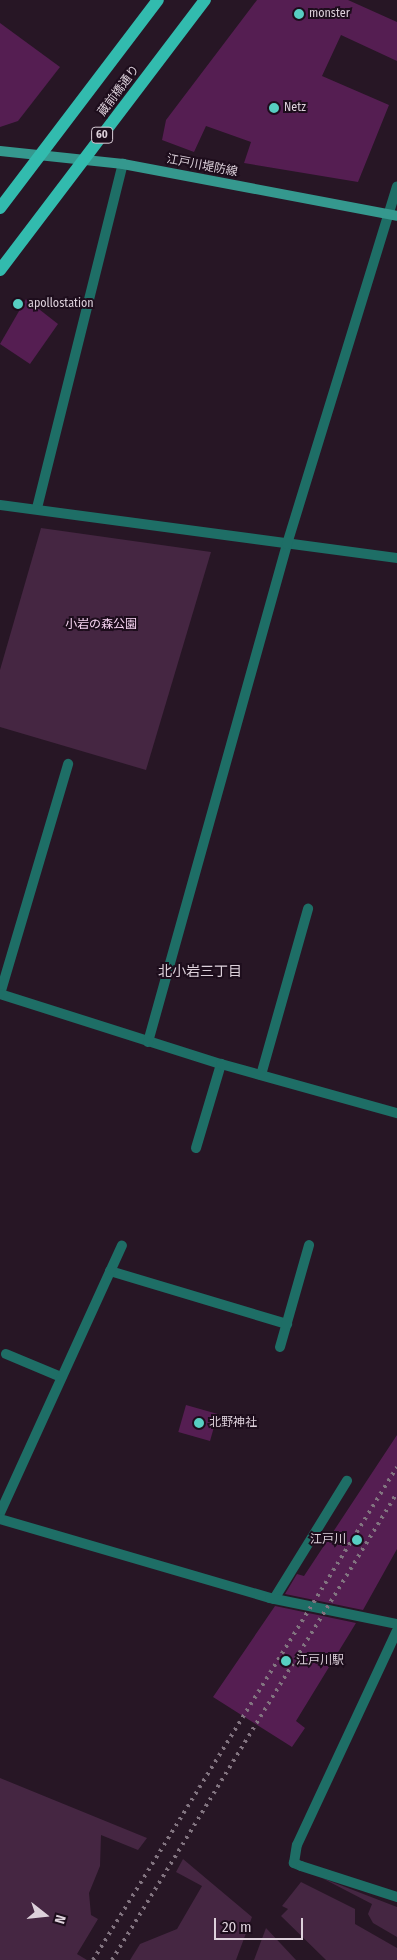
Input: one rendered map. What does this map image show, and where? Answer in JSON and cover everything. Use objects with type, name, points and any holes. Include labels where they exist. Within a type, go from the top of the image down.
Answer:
[{"type":"main road","name":"蔵前橋通り","points":[[0,208],[158,0]]},
{"type":"main road","name":"蔵前橋通り","points":[[0,270],[205,0]]},
{"type":"main road","name":"江戸川堤防線","points":[[0,151],[122,164],[392,215]]},
{"type":"street","points":[[37,508],[122,164]]},
{"type":"street","points":[[148,1042],[287,544],[392,215],[397,187]]},
{"type":"street","points":[[0,505],[37,508],[397,558]]},
{"type":"street","points":[[68,764],[0,994],[261,1076],[397,1113]]},
{"type":"street","points":[[261,1076],[308,909]]},
{"type":"street","points":[[196,1148],[221,1064]]},
{"type":"street","points":[[0,1513],[122,1245]]},
{"type":"street","points":[[280,1347],[309,1245]]},
{"type":"street","points":[[110,1271],[287,1324]]},
{"type":"street","points":[[6,1354],[61,1377]]},
{"type":"street","points":[[274,1598],[347,1481]]},
{"type":"street","points":[[0,1519],[274,1598],[397,1624]]},
{"type":"street","points":[[397,1631],[297,1845],[294,1863],[397,1897]]},
{"type":"green space","name":"小岩の森公園","points":[[41,528],[211,552],[146,770],[0,727],[0,670]]},
{"type":"green space","points":[[0,1778],[147,1838],[138,1850],[101,1835],[100,1866],[89,1893],[91,1915],[98,1919],[77,1954],[87,1960],[0,1960]]},
{"type":"green space","points":[[183,1859],[252,1917],[236,1960],[130,1960],[140,1944],[177,1929],[202,1886],[176,1872]]},
{"type":"green space","points":[[322,1878],[397,1907],[397,1937],[373,1923],[368,1914],[372,1904]]},
{"type":"green space","points":[[301,1882],[355,1909],[355,1924],[397,1948],[397,1960],[326,1960],[281,1916],[288,1909],[282,1906]]},
{"type":"green space","points":[[266,1928],[296,1960],[254,1960]]},
{"type":"building","points":[[257,0],[348,0],[397,22],[397,61],[341,35],[322,76],[389,105],[358,182],[244,163],[251,142],[206,126],[194,152],[162,140],[166,120]]},
{"type":"building","points":[[0,23],[60,67],[18,121],[0,127]]},
{"type":"building","points":[[26,299],[58,324],[30,364],[0,344]]},
{"type":"building","points":[[186,1405],[218,1414],[210,1441],[178,1432]]},
{"type":"building","points":[[397,1435],[397,1549],[363,1610],[285,1594],[297,1574],[304,1576]]},
{"type":"building","points":[[275,1606],[356,1623],[296,1721],[305,1728],[292,1747],[213,1697]]},
{"type":"railway","points":[[93,1960],[397,1467]]},
{"type":"railway","points":[[112,1960],[397,1493]]},
{"type":"place","name":"monster","points":[[299,14]]},
{"type":"place","name":"Netz","points":[[274,108]]},
{"type":"place","name":"apollostation","points":[[18,304]]},
{"type":"place","name":"北野神社","points":[[199,1423]]},
{"type":"place","name":"江戸川","points":[[357,1540]]},
{"type":"place","name":"江戸川駅","points":[[286,1661]]},
{"type":"district","name":"北小岩三丁目","points":[[200,972]]}]
